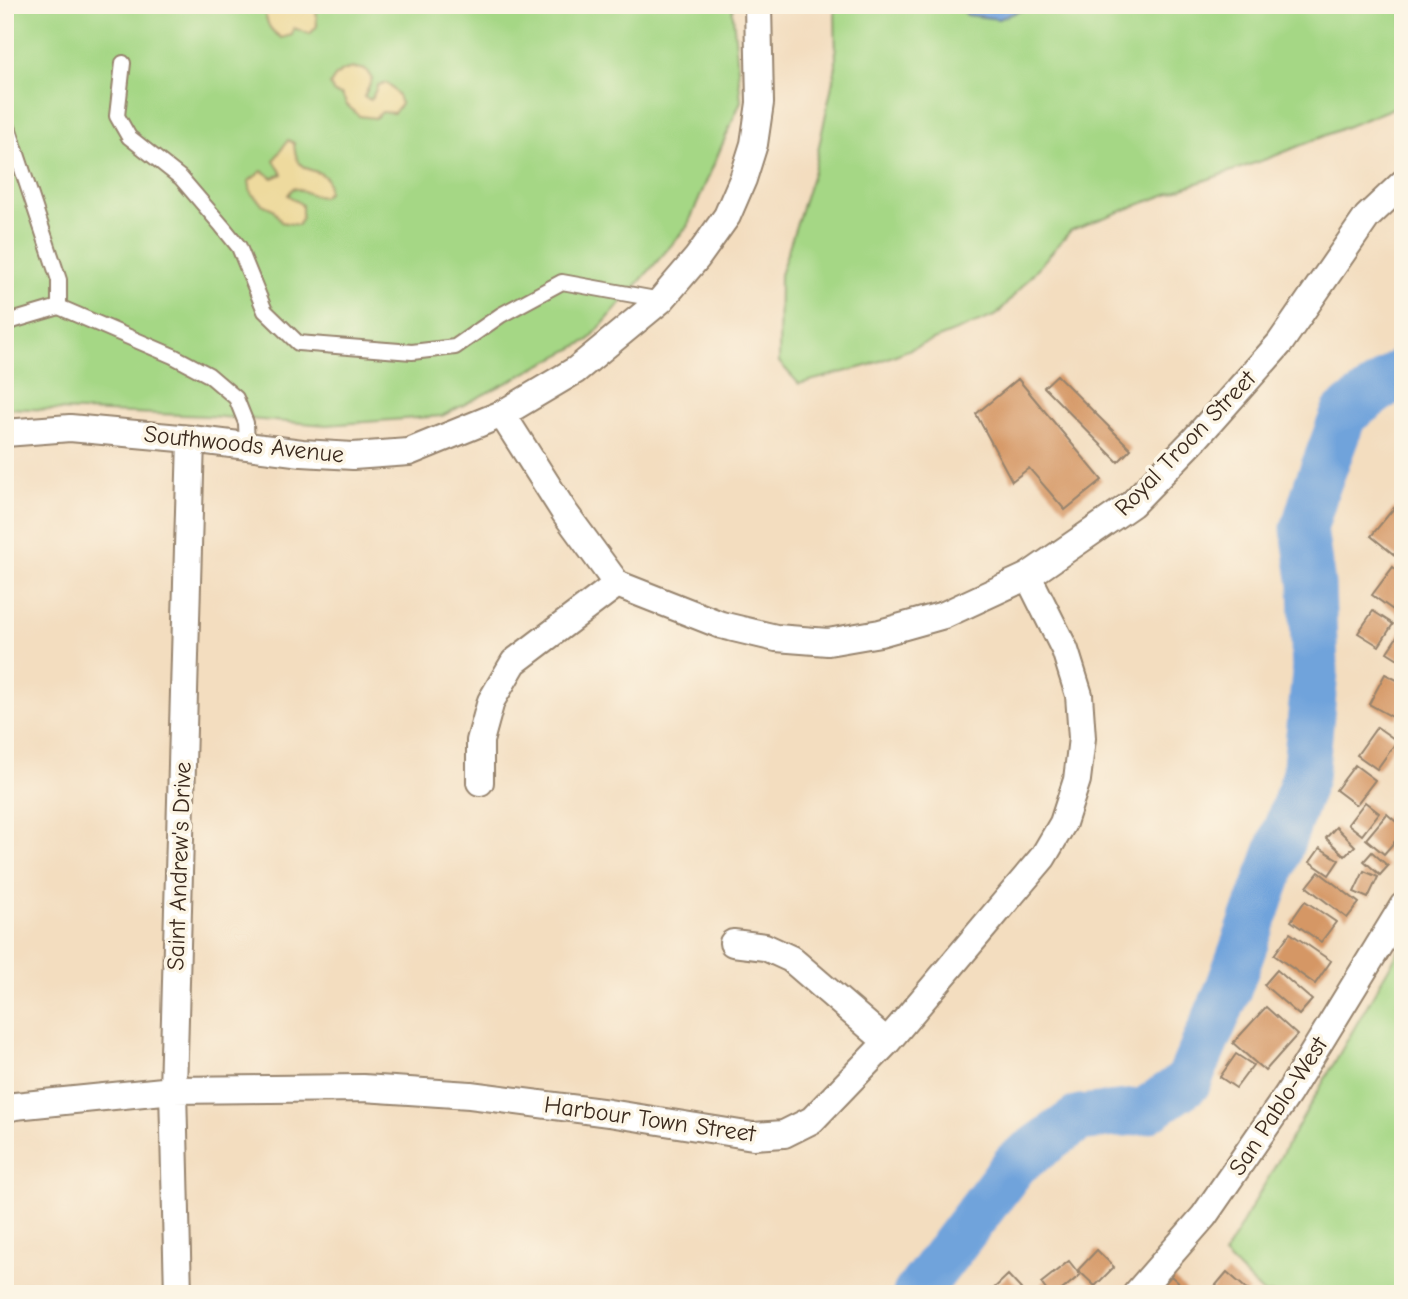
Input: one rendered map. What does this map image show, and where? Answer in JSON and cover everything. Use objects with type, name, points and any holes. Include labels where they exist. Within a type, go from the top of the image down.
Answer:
[{"type":"street","name":"Southwoods Avenue","points":[[5,433],[70,428],[353,456],[410,452],[502,414],[576,370],[661,300],[697,258],[727,216],[754,144],[760,103],[758,5]]},
{"type":"street","name":"Royal Troon Street","points":[[617,584],[721,625],[776,638],[828,642],[880,633],[944,615],[1028,576],[1132,504],[1194,440],[1280,343],[1367,217],[1403,183]]},
{"type":"street","points":[[480,782],[480,741],[491,701],[514,662],[617,584],[565,513],[502,414]]},
{"type":"street","name":"Saint Andrew's Drive","points":[[178,1294],[173,1090],[191,439]]},
{"type":"street","name":"Harbour Town Street","points":[[5,1109],[173,1090],[363,1088],[470,1095],[609,1113],[753,1136],[784,1134],[812,1120],[887,1042],[1043,857],[1063,823],[1077,780],[1082,738],[1079,695],[1065,650],[1028,576]]},
{"type":"street","name":"San Pablo-West","points":[[1136,1294],[1204,1216],[1281,1105],[1403,906]]},
{"type":"street","points":[[733,943],[765,947],[791,959],[887,1042]]},
{"type":"lane","points":[[123,63],[117,116],[129,137],[181,178],[222,226],[239,247],[265,311],[298,343],[412,352],[455,347],[500,315],[562,282],[661,300]]},
{"type":"lane","points":[[5,118],[59,280],[59,307]]},
{"type":"lane","points":[[5,323],[59,307],[173,356],[209,375],[236,398],[246,423],[247,446]]},
{"type":"green space","points":[[5,5],[732,5],[741,101],[687,227],[589,340],[442,416],[327,425],[209,416],[5,408]]},
{"type":"green space","points":[[835,5],[1403,5],[1403,104],[1272,157],[1071,230],[997,315],[870,365],[799,384],[779,362],[780,275],[814,170],[836,66]]},
{"type":"green space","points":[[1403,943],[1403,1294],[1264,1294],[1224,1255]]},
{"type":"sand","points":[[263,5],[316,5],[317,26],[310,34],[294,28],[292,35],[282,38],[270,28]]},
{"type":"sand","points":[[356,68],[366,70],[372,79],[364,97],[371,100],[378,85],[386,83],[399,97],[401,104],[394,113],[382,112],[375,118],[359,116],[347,105],[342,95],[334,93],[330,85],[335,77]]},
{"type":"sand","points":[[288,140],[294,143],[299,162],[323,175],[328,183],[328,192],[322,197],[293,188],[288,195],[302,205],[302,217],[298,225],[281,222],[273,209],[262,204],[251,193],[249,181],[262,171],[273,178],[282,174],[274,160]]},
{"type":"water","points":[[958,5],[1035,5],[999,19],[967,15]]},
{"type":"building","points":[[1057,375],[1131,449],[1118,462],[1044,387]]},
{"type":"building","points":[[1018,379],[1102,480],[1065,510],[1029,468],[1012,481],[976,414]]},
{"type":"building","points":[[1394,508],[1403,515],[1403,562],[1371,536]]},
{"type":"building","points":[[1393,567],[1403,575],[1403,617],[1372,595]]},
{"type":"building","points":[[1373,611],[1393,624],[1379,646],[1358,633]]},
{"type":"building","points":[[1403,628],[1403,662],[1387,652]]},
{"type":"building","points":[[1385,674],[1403,683],[1403,707],[1396,719],[1369,704]]},
{"type":"building","points":[[1377,727],[1397,741],[1377,769],[1357,755]]},
{"type":"building","points":[[1355,765],[1375,780],[1356,805],[1336,790]]},
{"type":"building","points":[[1365,802],[1379,813],[1362,835],[1348,824]]},
{"type":"building","points":[[1387,814],[1403,828],[1403,832],[1384,854],[1366,839]]},
{"type":"building","points":[[1336,827],[1355,846],[1345,856],[1326,838]]},
{"type":"building","points":[[1320,848],[1339,860],[1329,875],[1310,862]]},
{"type":"building","points":[[1372,852],[1388,866],[1380,875],[1364,861]]},
{"type":"building","points":[[1364,871],[1378,877],[1368,898],[1354,892]]},
{"type":"building","points":[[1319,872],[1359,903],[1347,918],[1307,887]]},
{"type":"building","points":[[1305,901],[1336,922],[1321,942],[1291,921]]},
{"type":"building","points":[[1290,933],[1331,961],[1315,984],[1274,955]]},
{"type":"building","points":[[1277,970],[1312,1000],[1299,1015],[1264,985]]},
{"type":"building","points":[[1266,1007],[1297,1035],[1265,1071],[1233,1043]]},
{"type":"building","points":[[1236,1054],[1253,1065],[1236,1088],[1220,1077]]},
{"type":"building","points":[[1097,1250],[1114,1267],[1095,1286],[1078,1270]]},
{"type":"building","points":[[1069,1261],[1080,1275],[1057,1294],[1049,1294],[1041,1283]]},
{"type":"building","points":[[1227,1272],[1249,1291],[1246,1294],[1210,1292]]},
{"type":"building","points":[[1008,1275],[1021,1289],[1016,1294],[988,1294]]},
{"type":"building","points":[[1171,1276],[1191,1294],[1156,1294]]},
{"type":"waterway","points":[[916,1294],[1016,1163],[1079,1118],[1145,1111],[1188,1082],[1228,990],[1305,777],[1315,673],[1312,585],[1304,529],[1317,486],[1344,414],[1403,371]]}]
